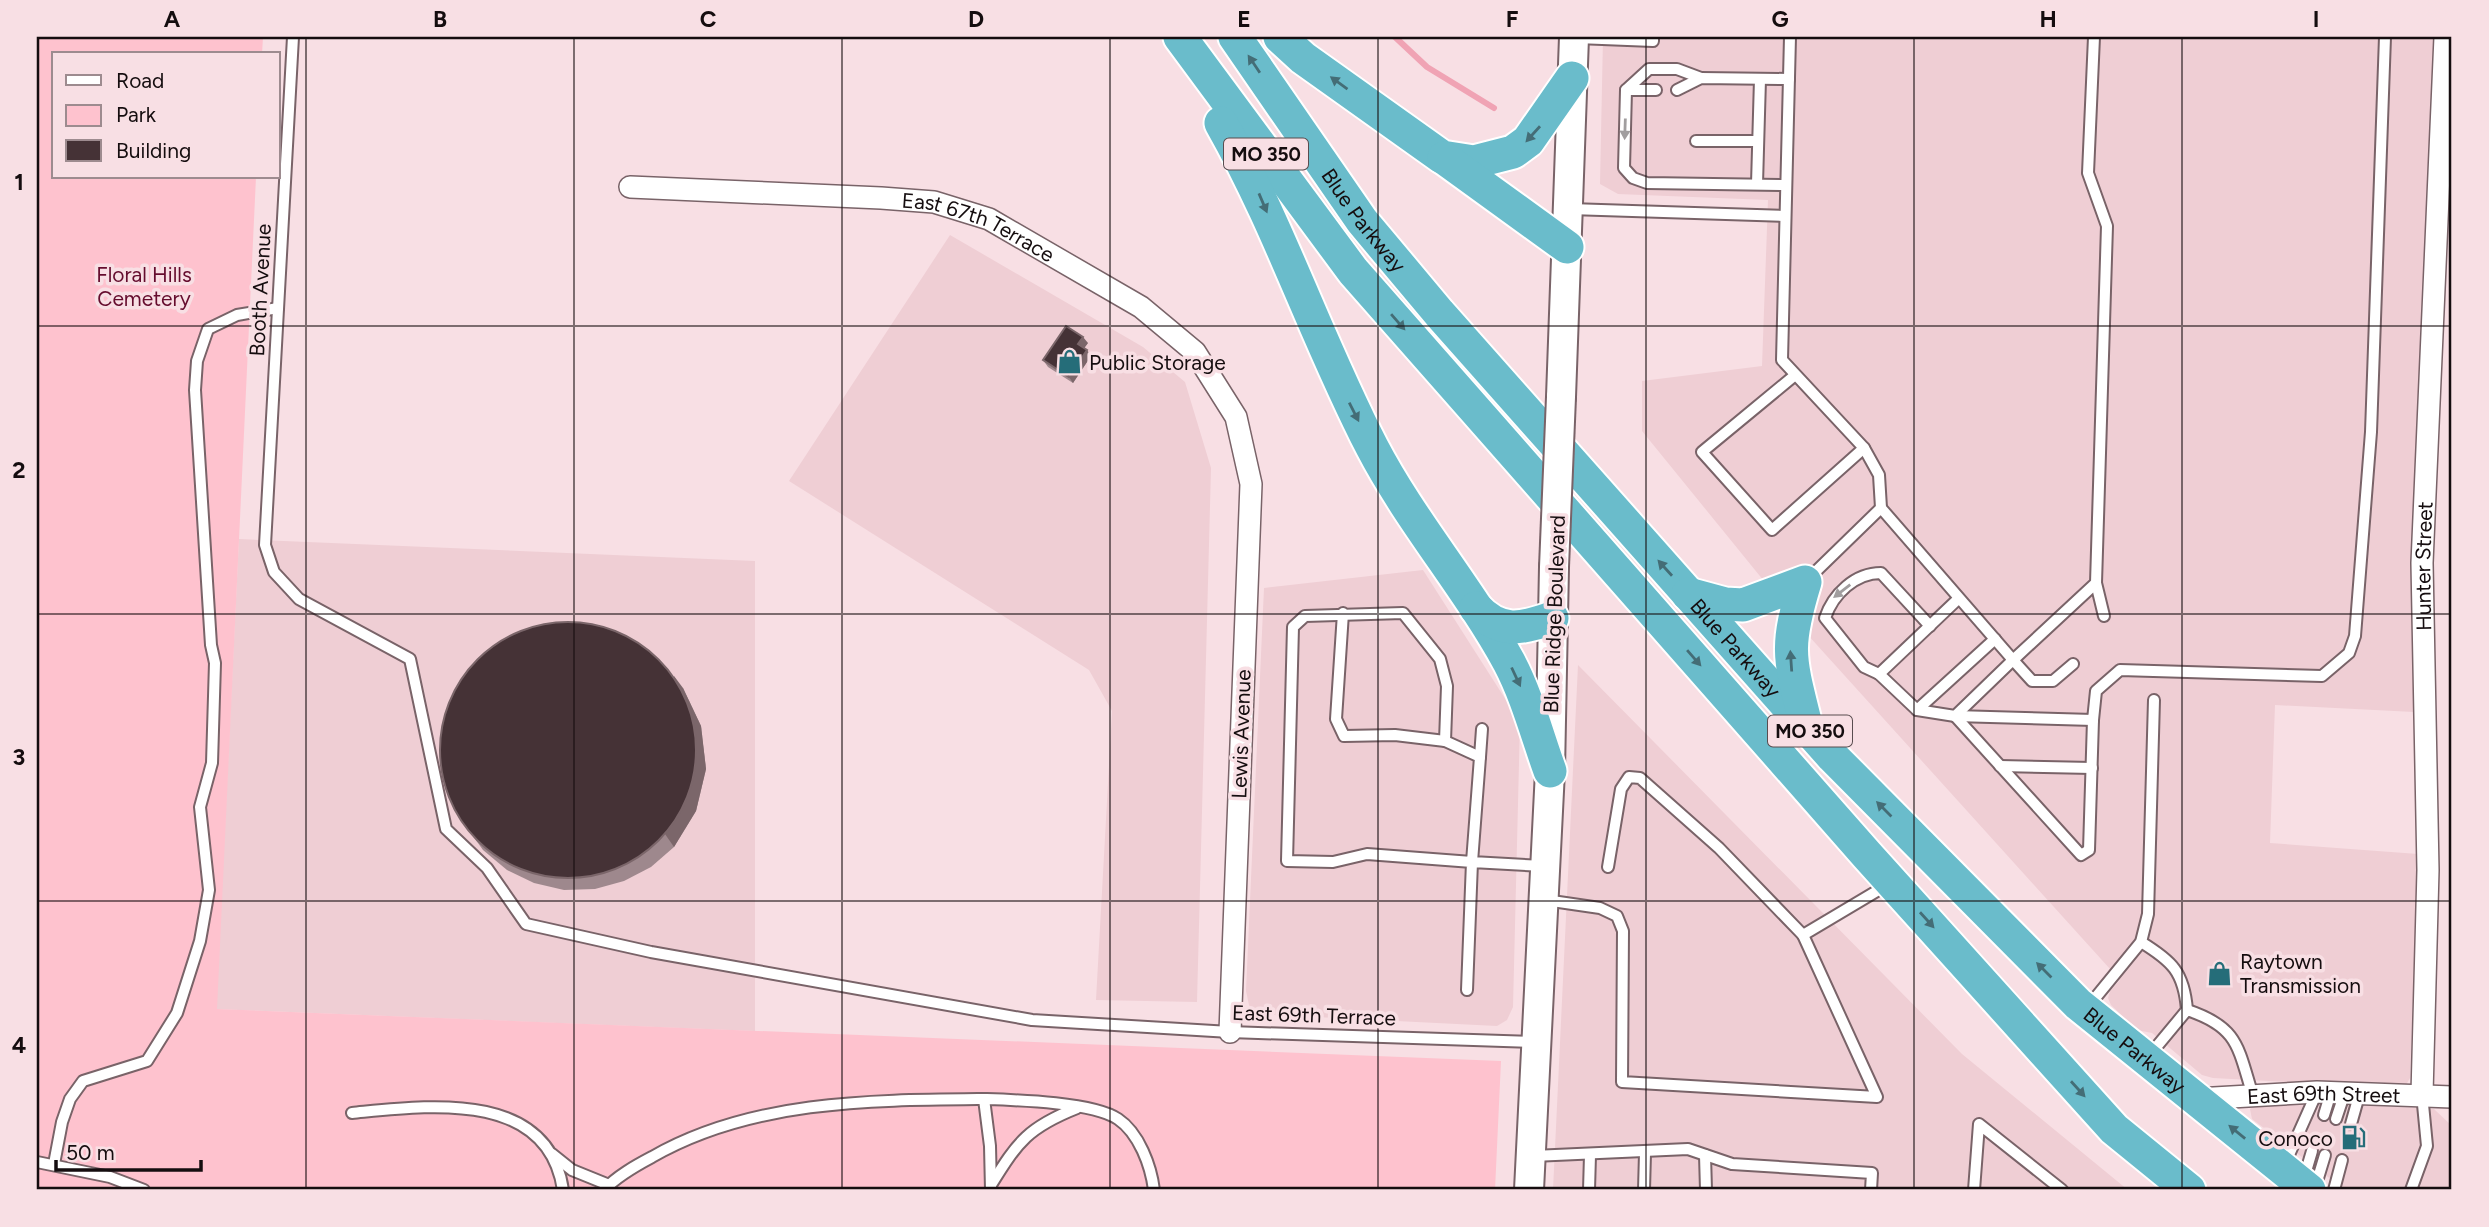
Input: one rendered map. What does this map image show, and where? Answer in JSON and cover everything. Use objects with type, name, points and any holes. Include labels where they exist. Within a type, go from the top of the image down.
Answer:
[{"type":"highway","points":[[1171,37],[1255,185],[1345,394],[1373,450],[1518,681],[1550,771]]},
{"type":"highway","name":"Blue Parkway","points":[[1180,37],[1353,271],[2114,1129],[2189,1190]]},
{"type":"highway","name":"Blue Parkway","points":[[1235,37],[1362,221],[1439,313],[1806,727],[2085,1010],[2308,1185]]},
{"type":"highway","points":[[1280,37],[1303,58],[1567,247]]},
{"type":"highway","points":[[1442,157],[1474,162],[1513,152],[1528,141],[1544,122],[1572,78]]},
{"type":"highway","points":[[1688,594],[1743,606],[1805,582]]},
{"type":"highway","points":[[1805,582],[1793,625],[1789,657],[1806,727]]},
{"type":"highway","points":[[1468,598],[1485,617],[1506,628],[1524,629],[1552,618]]},
{"type":"main road","name":"Blue Ridge Boulevard","points":[[1529,1190],[1534,1042],[1550,771],[1552,618],[1574,37]]},
{"type":"street","name":"Hunter Street","points":[[2422,1094],[2428,870],[2422,563],[2446,159],[2445,37]]},
{"type":"street","name":"East 67th Terrace","points":[[630,187],[934,202],[989,219],[1141,307],[1195,352],[1236,417],[1243,437]]},
{"type":"street","name":"Lewis Avenue","points":[[1230,1032],[1251,484],[1243,437]]},
{"type":"street","name":"East 69th Street","points":[[2196,1099],[2338,1092],[2452,1097]]},
{"type":"lane","name":"Booth Avenue","points":[[265,545],[293,37]]},
{"type":"lane","points":[[1574,37],[1653,41],[1653,37]]},
{"type":"lane","points":[[1790,37],[1782,360],[1864,449],[1879,475],[1881,508],[2032,681],[2053,681],[2073,664]]},
{"type":"lane","points":[[2094,37],[2088,173],[2107,226],[2096,583],[2104,616]]},
{"type":"lane","points":[[1955,716],[2081,855],[2088,850],[2096,691],[2120,670],[2322,676],[2349,653],[2355,636],[2371,432],[2385,37]]},
{"type":"lane","points":[[1786,185],[1647,183],[1633,178],[1624,168],[1626,90],[1649,69],[1677,69],[1702,78],[1789,79]]},
{"type":"lane","points":[[1677,90],[1702,78]]},
{"type":"lane","points":[[1757,184],[1760,79]]},
{"type":"lane","points":[[1626,90],[1656,90]]},
{"type":"lane","points":[[1696,141],[1758,141]]},
{"type":"lane","points":[[1568,209],[1785,216]]},
{"type":"lane","points":[[54,1164],[70,1098],[83,1081],[146,1061],[177,1013],[201,941],[209,890],[200,807],[212,763],[216,704],[195,390],[197,361],[208,329],[237,315],[278,307]]},
{"type":"lane","points":[[1794,376],[1702,452],[1772,530],[1864,449]]},
{"type":"lane","points":[[1805,582],[1881,508]]},
{"type":"lane","name":"East 69th Terrace","points":[[265,545],[274,572],[299,599],[410,659],[446,829],[487,868],[526,923],[651,951],[1032,1020],[1230,1032],[1534,1042]]},
{"type":"lane","points":[[1930,626],[1881,573],[1865,573],[1831,600],[1825,618],[1864,667],[1880,674],[1917,710],[1955,716],[2093,720]]},
{"type":"lane","points":[[1955,716],[2096,583]]},
{"type":"lane","points":[[1880,674],[1959,598]]},
{"type":"lane","points":[[1445,741],[1447,685],[1440,659],[1403,613],[1343,612],[1305,616],[1293,627],[1287,861],[1333,862],[1367,854],[1545,867]]},
{"type":"lane","points":[[1343,612],[1336,719],[1343,736],[1395,735],[1445,741],[1480,757]]},
{"type":"lane","points":[[1917,710],[1995,639]]},
{"type":"lane","points":[[2085,1010],[2141,942],[2148,914],[2154,700]]},
{"type":"lane","points":[[1467,990],[1472,862],[1482,729]]},
{"type":"lane","points":[[2000,766],[2092,768]]},
{"type":"lane","points":[[1543,900],[1600,908],[1617,916],[1623,931],[1622,1082],[1877,1097],[1803,935],[1719,848],[1640,778],[1629,777],[1621,789],[1608,867]]},
{"type":"lane","points":[[1803,935],[1892,881]]},
{"type":"lane","points":[[2141,942],[2168,958],[2180,976],[2187,1010]]},
{"type":"lane","points":[[2146,1059],[2187,1010]]},
{"type":"lane","points":[[2187,1010],[2226,1028],[2237,1046],[2253,1096]]},
{"type":"lane","points":[[2324,1115],[2338,1092]]},
{"type":"lane","points":[[2336,1119],[2338,1092]]},
{"type":"lane","points":[[2338,1092],[2351,1124]]},
{"type":"lane","points":[[2308,1185],[2338,1092]]},
{"type":"lane","points":[[2411,1190],[2427,1146],[2422,1094]]},
{"type":"lane","points":[[984,1099],[991,1187]]},
{"type":"lane","points":[[352,1113],[425,1106],[476,1109],[505,1116],[572,1170],[606,1187],[627,1171],[686,1137],[775,1113],[873,1100],[1035,1100],[1079,1107],[1118,1118],[1142,1148],[1154,1190]]},
{"type":"lane","points":[[991,1187],[1015,1146],[1044,1121],[1079,1107]]},
{"type":"lane","points":[[1974,1190],[1979,1124],[2062,1190]]},
{"type":"lane","points":[[1530,1156],[1688,1149],[1732,1164],[1872,1173],[1871,1190]]},
{"type":"lane","points":[[2308,1185],[2312,1151]]},
{"type":"lane","points":[[550,1152],[563,1190]]},
{"type":"lane","points":[[1644,1190],[1645,1153]]},
{"type":"lane","points":[[1589,1190],[1590,1154]]},
{"type":"lane","points":[[2308,1185],[2325,1154]]},
{"type":"lane","points":[[1706,1155],[1706,1190]]},
{"type":"lane","points":[[2308,1185],[2342,1160]]},
{"type":"lane","points":[[37,1162],[110,1177],[144,1190]]},
{"type":"shaded area","points":[[1603,37],[2440,37],[2414,712],[2275,705],[2270,843],[2418,854],[2410,1078],[2406,1085],[2395,1088],[2213,1078],[2202,1075],[2152,1033],[2137,1030],[2111,1005],[2108,998],[2110,991],[2120,980],[1807,634],[1642,431],[1642,381],[1762,366],[1768,200],[1618,194],[1600,184]]},
{"type":"shaded area","name":"Public Storage","points":[[950,235],[1143,347],[1185,382],[1211,468],[1197,1002],[1096,1000],[1112,711],[1089,670],[789,481]]},
{"type":"shaded area","points":[[239,539],[755,561],[755,1031],[216,1009]]},
{"type":"shaded area","points":[[1423,570],[1520,722],[1513,1007],[1507,1020],[1497,1026],[1255,1014],[1249,1005],[1246,991],[1264,588]]},
{"type":"shaded area","points":[[1578,665],[1962,1054],[2128,1190],[1553,1190]]},
{"type":"shaded area","points":[[2261,1100],[2434,1109],[2452,1126],[2452,1190],[2345,1190],[2252,1119],[2250,1109]]},
{"type":"green space","name":"Floral Hills Cemetery","points":[[37,37],[263,37],[262,52],[52,52],[52,178],[256,178],[217,1009],[1501,1061],[1495,1190],[37,1190]]},
{"type":"building","name":"Public Storage","points":[[1066,326],[1083,337],[1078,344],[1087,350],[1069,377],[1043,360]]},
{"type":"building","points":[[568,622],[605,628],[628,637],[649,651],[667,669],[686,701],[696,750],[690,787],[681,810],[667,831],[649,849],[617,868],[568,878],[531,872],[508,863],[487,849],[469,831],[450,799],[440,750],[446,713],[455,690],[469,669],[487,651],[519,632]]},
{"type":"waterway","points":[[1395,37],[1427,67],[1494,108]]},
{"type":"place","name":"Public Storage","points":[[1069,362]]},
{"type":"place","name":"Raytown Transmission","points":[[2220,973]]},
{"type":"place","name":"Conoco","points":[[2353,1138]]}]
